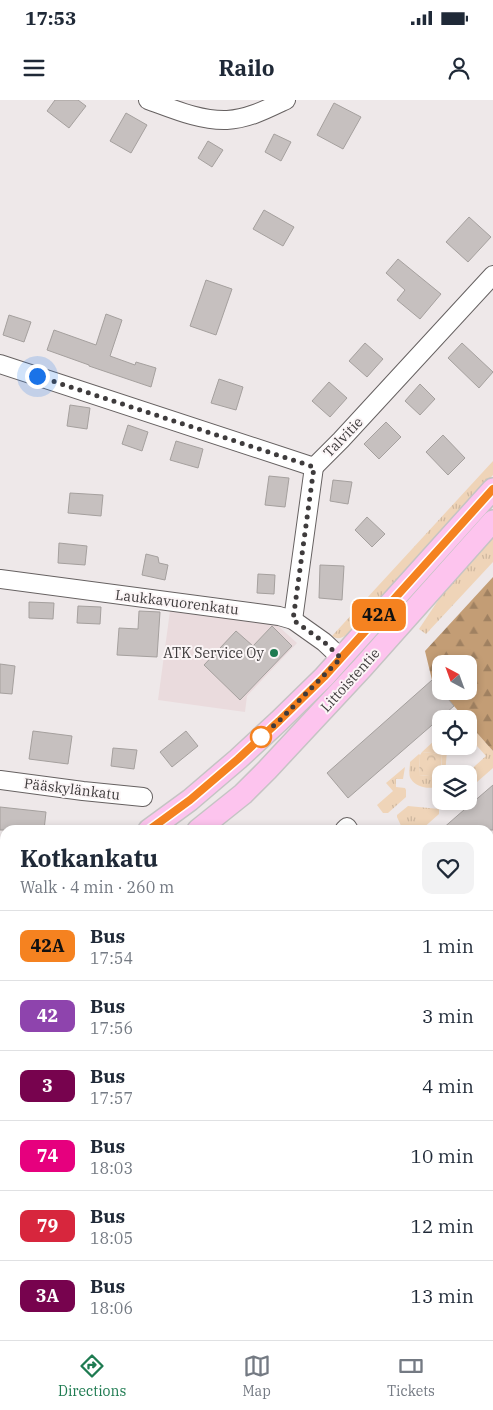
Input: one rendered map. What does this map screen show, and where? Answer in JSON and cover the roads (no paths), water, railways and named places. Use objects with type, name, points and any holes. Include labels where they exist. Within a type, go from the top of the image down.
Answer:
[{"type":"main road","name":"Littoistentie","points":[[156,825],[190,800],[279,721],[341,658],[493,489]]},
{"type":"main road","name":"Littoistentie","points":[[204,825],[243,794],[273,764],[362,668],[493,521]]},
{"type":"street","points":[[148,100],[202,118],[227,120],[246,117],[286,100]]},
{"type":"street","name":"Talvitie","points":[[0,364],[314,467],[493,275]]},
{"type":"street","points":[[293,620],[314,467]]},
{"type":"street","name":"Laukkavuorenkatu","points":[[0,579],[279,616],[293,620],[324,642],[341,658]]},
{"type":"street","name":"Pääskylänkatu","points":[[0,780],[143,797]]},
{"type":"place","name":"ATK Service Oy","points":[[274,653]]}]
